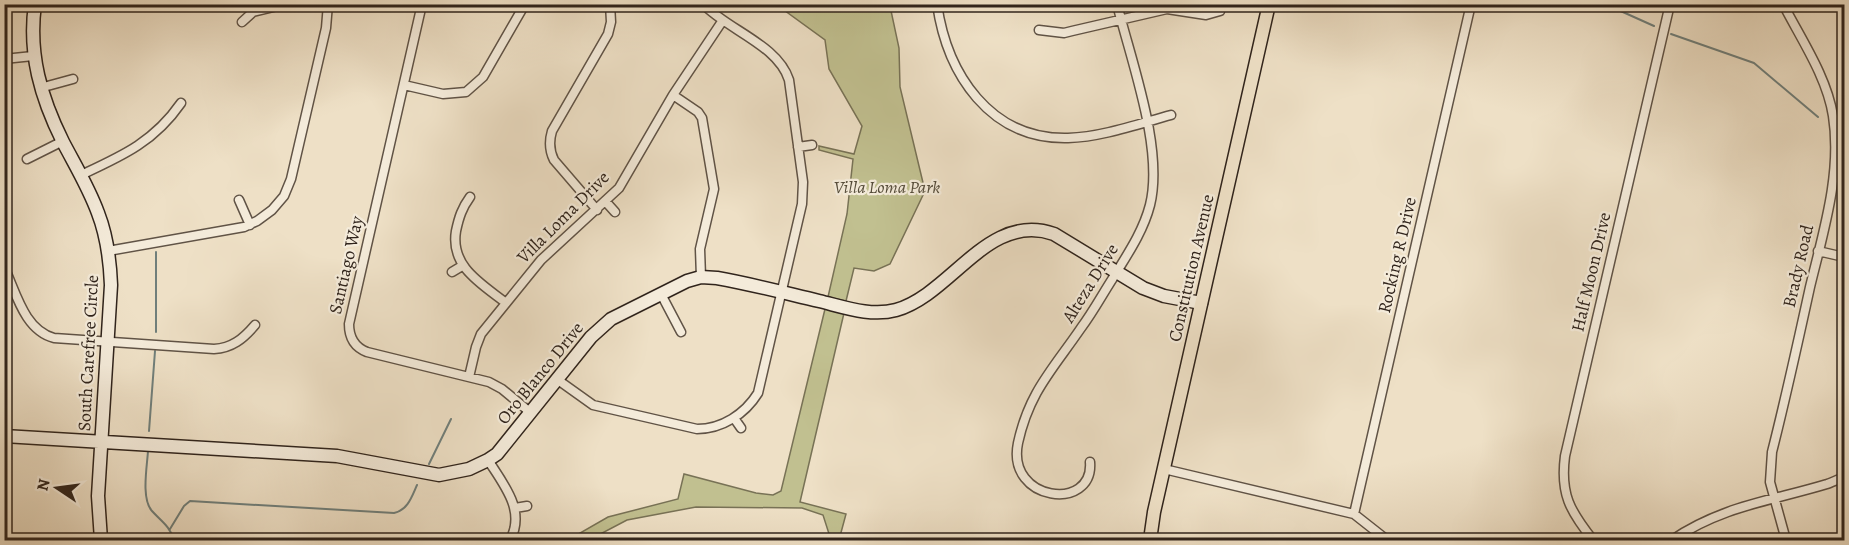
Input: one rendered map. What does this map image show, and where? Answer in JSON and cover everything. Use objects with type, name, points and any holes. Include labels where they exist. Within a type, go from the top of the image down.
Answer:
[{"type":"main road","name":"Constitution Avenue","points":[[1150,540],[1154,512],[1269,4]]},
{"type":"street","name":"South Carefree Circle","points":[[35,4],[32,33],[33,56],[40,88],[98,212],[108,251],[111,285],[98,496],[101,540]]},
{"type":"street","points":[[125,4],[128,6],[141,5]]},
{"type":"street","points":[[242,22],[253,12],[286,4]]},
{"type":"street","points":[[108,251],[250,225],[272,210],[288,188],[326,27],[328,4]]},
{"type":"street","name":"Santiago Way","points":[[422,4],[349,330],[357,347],[367,352],[496,385],[531,413]]},
{"type":"street","points":[[404,85],[443,94],[466,92],[483,77],[525,4]]},
{"type":"street","points":[[597,210],[554,160],[550,138],[616,23],[610,4]]},
{"type":"street","points":[[558,380],[593,405],[689,428],[710,428],[734,418],[749,406],[758,393],[783,293],[803,197],[789,80],[783,67],[773,55],[704,4]]},
{"type":"street","points":[[937,4],[945,39],[964,82],[978,101],[1007,122],[1037,135],[1067,138],[1087,136],[1171,116]]},
{"type":"street","name":"Alteza Drive","points":[[1090,462],[1091,472],[1079,488],[1065,494],[1050,494],[1034,487],[1023,476],[1017,461],[1018,444],[1025,415],[1039,386],[1084,324],[1116,273],[1140,232],[1152,196],[1154,165],[1147,122],[1117,4]]},
{"type":"street","name":"Rocking R Drive","points":[[1354,513],[1471,4]]},
{"type":"street","name":"Half Moon Drive","points":[[1593,540],[1566,497],[1563,485],[1565,456],[1670,4]]},
{"type":"street","name":"Brady Road","points":[[1783,4],[1824,84],[1833,116],[1835,136],[1828,207],[1772,452],[1770,482],[1786,540]]},
{"type":"street","points":[[1039,30],[1064,33],[1167,9],[1206,15],[1220,11]]},
{"type":"street","name":"Villa Loma Drive","points":[[469,377],[478,340],[541,260],[619,188],[674,95],[723,20]]},
{"type":"street","points":[[4,60],[33,56]]},
{"type":"street","points":[[40,88],[73,79]]},
{"type":"street","points":[[466,92],[471,102]]},
{"type":"street","points":[[674,95],[693,107],[702,118],[713,173],[713,197],[700,254],[701,277]]},
{"type":"street","points":[[81,175],[138,147],[162,128],[181,103]]},
{"type":"street","points":[[27,159],[63,141]]},
{"type":"street","points":[[798,147],[812,145]]},
{"type":"street","points":[[470,196],[462,209],[455,238],[457,254],[462,266],[506,303]]},
{"type":"street","points":[[239,200],[250,225]]},
{"type":"street","points":[[606,202],[615,212]]},
{"type":"street","name":"Oro Blanco Drive","points":[[4,436],[337,456],[439,475],[469,470],[488,460],[501,449],[603,324],[687,281],[701,277],[727,280],[868,312],[895,310],[924,296],[998,238],[1025,230],[1046,231],[1054,234],[1116,273],[1155,293],[1201,303]]},
{"type":"street","points":[[1818,251],[1845,257]]},
{"type":"street","points":[[452,272],[462,266]]},
{"type":"street","points":[[4,267],[31,324],[38,332],[54,338],[221,348],[236,343],[255,326]]},
{"type":"street","points":[[661,294],[681,332]]},
{"type":"street","points":[[734,418],[741,428]]},
{"type":"street","points":[[488,460],[508,490],[515,508],[515,526],[510,540]]},
{"type":"street","points":[[1164,469],[1354,513],[1387,540]]},
{"type":"street","points":[[1672,540],[1719,515],[1845,477]]},
{"type":"street","points":[[515,508],[527,506]]},
{"type":"green space","name":"Villa Loma Park","points":[[777,5],[888,5],[899,48],[900,87],[925,191],[890,264],[874,271],[854,268],[846,301],[828,297],[847,214],[853,159],[819,150],[819,146],[854,154],[862,126],[829,69],[825,40]]},
{"type":"green space","points":[[825,309],[844,313],[800,502],[846,514],[839,540],[831,540],[823,515],[802,508],[696,507],[627,520],[589,540],[570,540],[608,517],[678,499],[684,474],[756,493],[773,495],[781,491]]},
{"type":"waterway","points":[[1605,4],[1654,26]]},
{"type":"waterway","points":[[1671,34],[1754,63],[1818,117]]},
{"type":"waterway","points":[[156,252],[156,332]]},
{"type":"waterway","points":[[149,431],[155,351]]},
{"type":"waterway","points":[[429,464],[451,419]]},
{"type":"waterway","points":[[148,451],[146,482],[149,506],[168,527],[174,540]]},
{"type":"waterway","points":[[170,529],[184,506],[190,501],[394,513],[406,506],[417,485]]}]
